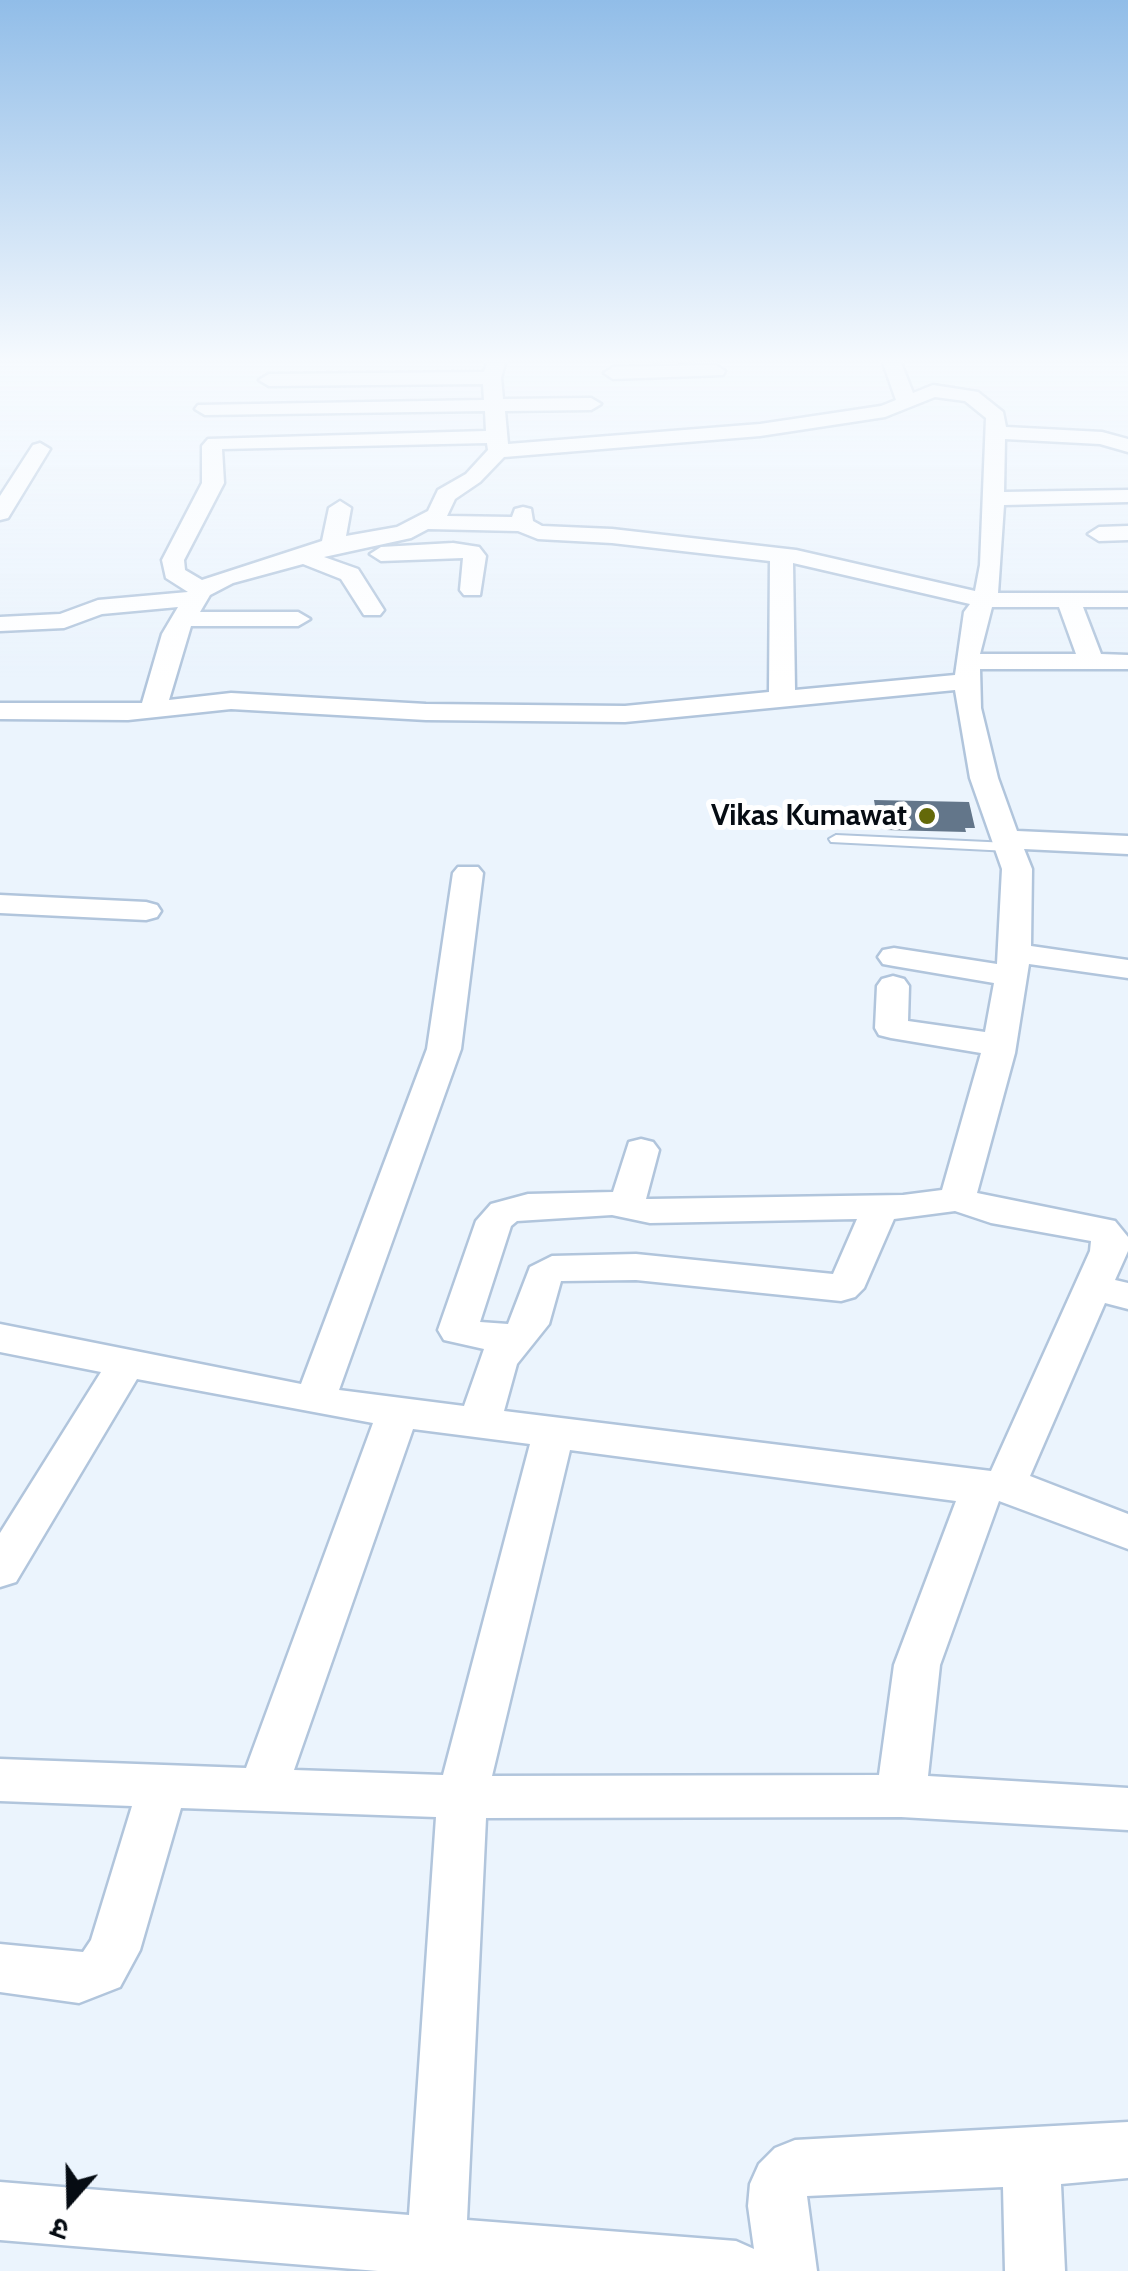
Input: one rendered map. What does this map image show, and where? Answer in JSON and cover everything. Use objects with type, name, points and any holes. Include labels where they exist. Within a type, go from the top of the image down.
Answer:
[{"type":"street","points":[[0,513],[28,469]]},
{"type":"street","points":[[192,603],[174,573],[173,560],[213,483],[213,469]]},
{"type":"street","points":[[428,522],[446,495],[473,478],[479,469]]},
{"type":"street","points":[[957,1199],[1000,1044],[1013,964],[1017,869],[984,778],[968,708],[967,671],[976,612],[986,600],[991,564],[994,469]]},
{"type":"street","points":[[992,500],[1128,496]]},
{"type":"street","points":[[317,552],[340,508]]},
{"type":"street","points":[[152,710],[192,603],[225,578],[403,533],[428,522],[522,519],[554,534],[612,536],[782,556],[986,600],[1128,600]]},
{"type":"street","points":[[1099,534],[1128,534]]},
{"type":"street","points":[[317,552],[464,550],[475,556],[472,590]]},
{"type":"street","points":[[317,552],[350,574],[372,610]]},
{"type":"street","points":[[782,556],[782,699]]},
{"type":"street","points":[[1068,600],[1092,663]]},
{"type":"street","points":[[0,624],[64,622],[98,607],[192,603],[298,619]]},
{"type":"street","points":[[0,711],[152,710],[232,700],[426,712],[625,714],[782,699],[967,671],[1128,662]]},
{"type":"street","points":[[1007,843],[1128,845]]},
{"type":"street","points":[[315,1401],[444,1049],[468,873]]},
{"type":"street","points":[[0,904],[146,911]]},
{"type":"street","points":[[1000,1044],[891,1028],[894,972],[1013,964],[1128,968]]},
{"type":"street","points":[[618,1205],[630,1196],[641,1150]]},
{"type":"street","points":[[517,1338],[470,1335],[458,1330],[498,1216],[512,1209],[544,1204],[618,1205],[650,1211],[881,1207],[957,1199],[991,1211],[1102,1230],[1119,1238],[1109,1251],[1110,1292],[994,1487],[917,1665],[900,1796]]},
{"type":"street","points":[[480,1423],[498,1359],[530,1324],[544,1276],[559,1268],[668,1269],[845,1286],[881,1207]]},
{"type":"street","points":[[0,1338],[315,1401],[994,1487],[1128,1532]]},
{"type":"street","points":[[0,1570],[126,1365]]},
{"type":"street","points":[[262,1792],[398,1412]]},
{"type":"street","points":[[438,2260],[462,1798],[554,1432]]},
{"type":"street","points":[[0,1780],[462,1798],[900,1796],[1128,1809]]},
{"type":"street","points":[[0,1968],[79,1978],[101,1970],[114,1950],[162,1788]]},
{"type":"street","points":[[787,2271],[776,2206],[779,2184],[795,2168],[1128,2150]]},
{"type":"street","points":[[1031,2158],[1036,2271]]},
{"type":"street","points":[[0,2211],[438,2260],[736,2271]]},
{"type":"lane","points":[[836,838],[1007,843]]},
{"type":"building","name":"Vikas Kumawat","points":[[874,800],[969,802],[975,828],[965,828],[966,832],[886,830],[885,824],[878,824]]},
{"type":"place","name":"Vikas Kumawat","points":[[927,816]]}]
